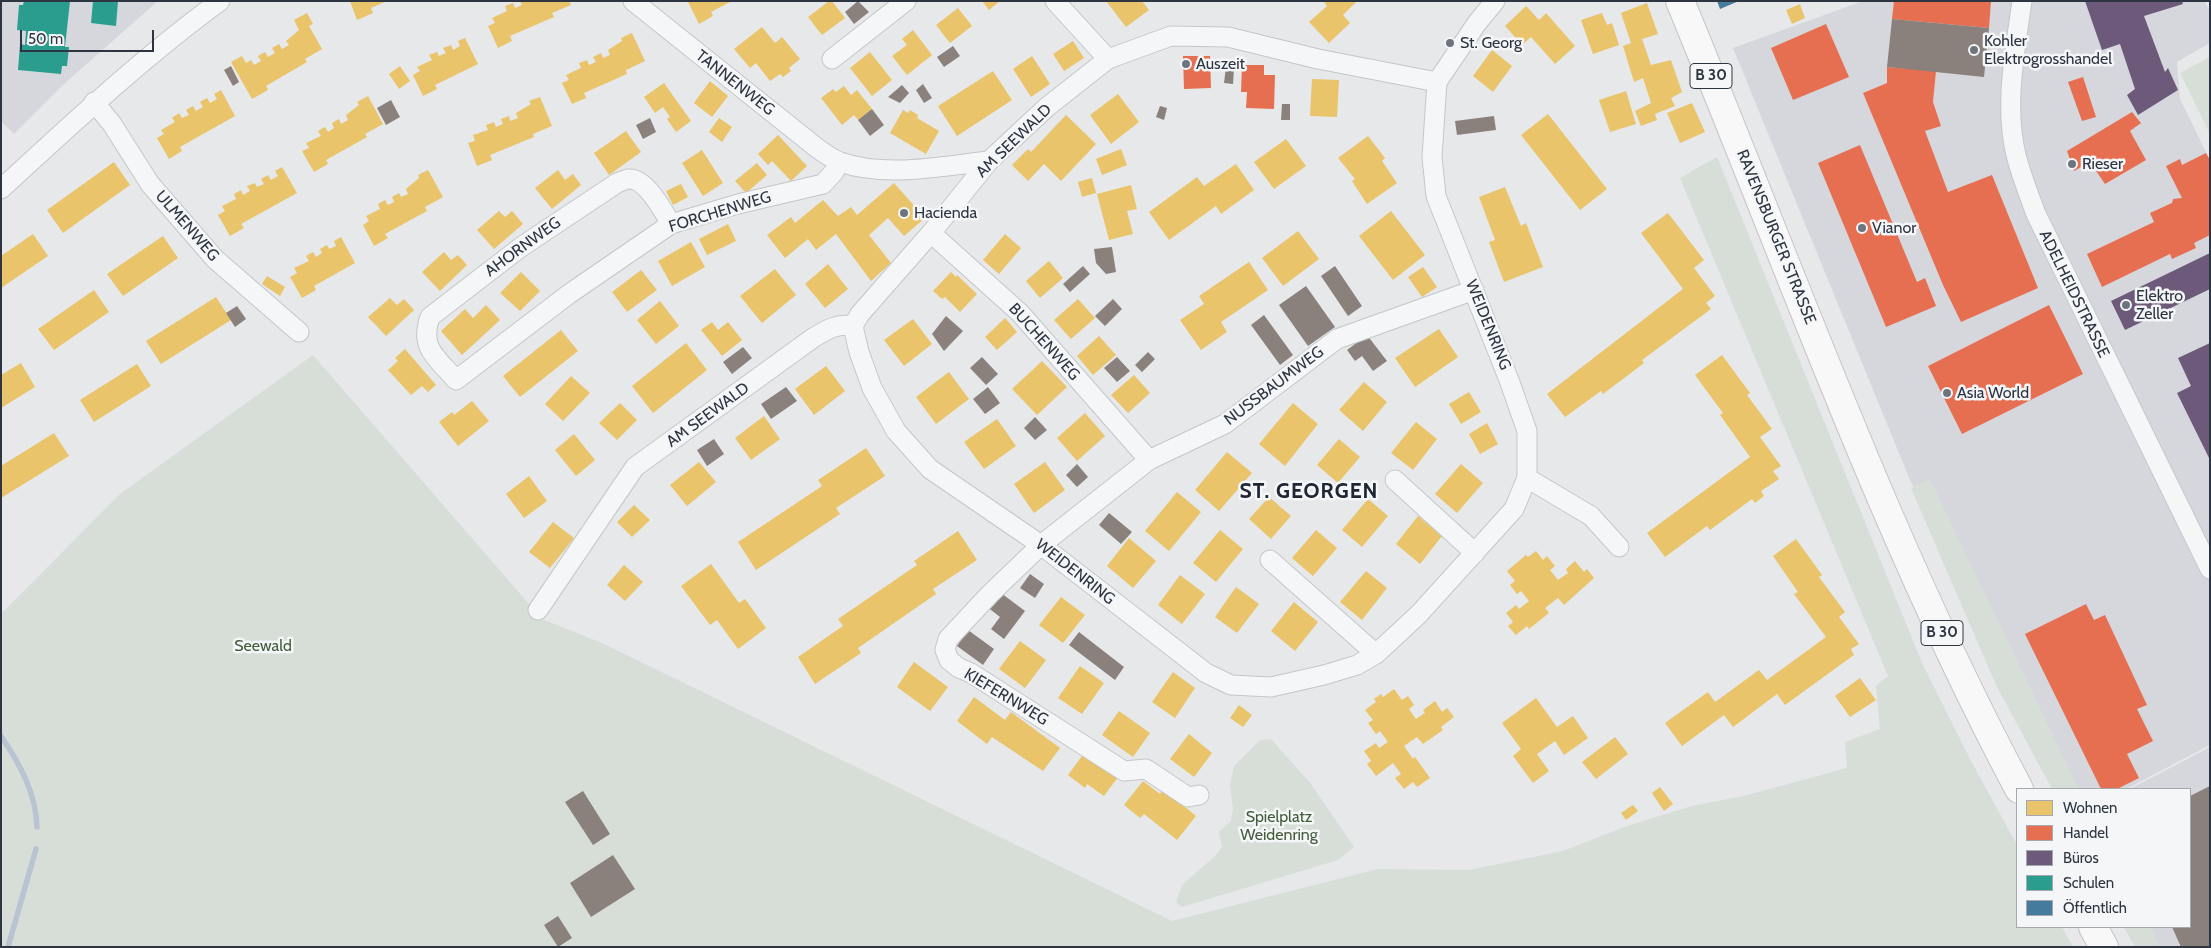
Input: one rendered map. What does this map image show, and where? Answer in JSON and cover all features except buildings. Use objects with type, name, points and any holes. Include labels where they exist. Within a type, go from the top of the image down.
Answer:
[{"type":"main road","name":"RAVENSBURGER STRASSE","points":[[1680,1],[1871,473],[1954,660],[2018,788]]},
{"type":"main road","points":[[2094,928],[2104,947]]},
{"type":"street","points":[[1,189],[94,102],[180,31],[220,1]]},
{"type":"street","name":"TANNENWEG","points":[[633,1],[817,148],[839,162]]},
{"type":"street","points":[[832,59],[906,1]]},
{"type":"street","points":[[1055,1],[1108,59]]},
{"type":"street","points":[[1437,82],[1477,23],[1495,1]]},
{"type":"street","name":"ADELHEIDSTRASSE","points":[[2022,1],[2010,96],[2016,154],[2022,176],[2036,214],[2210,569]]},
{"type":"street","name":"AM SEEWALD","points":[[538,610],[635,468],[812,338],[842,324],[854,326],[860,314],[932,233],[989,161],[1047,107],[1108,59],[1171,36],[1228,37],[1318,59],[1437,82]]},
{"type":"street","name":"WEIDENRING","points":[[854,326],[859,352],[872,388],[896,431],[930,469],[1041,545],[1206,673],[1232,684],[1271,687],[1324,675],[1357,665],[1376,654],[1418,614],[1475,553],[1514,509],[1527,478],[1527,431],[1510,380],[1436,196],[1432,156],[1437,82]]},
{"type":"street","name":"ULMENWEG","points":[[94,102],[112,124],[150,184],[214,259],[299,332]]},
{"type":"street","points":[[839,162],[868,168],[908,169],[989,161]]},
{"type":"street","name":"FORCHENWEG","points":[[456,380],[569,294],[671,224],[738,204],[823,184],[834,172],[839,162]]},
{"type":"street","name":"AHORNWEG","points":[[456,380],[431,351],[426,341],[426,330],[430,318],[521,248],[616,183],[629,179],[639,181],[649,191],[671,224]]},
{"type":"street","name":"BUCHENWEG","points":[[932,233],[1020,313],[1149,460]]},
{"type":"street","name":"NUSSBAUMWEG","points":[[1041,545],[1149,460],[1225,424],[1338,339],[1474,290]]},
{"type":"street","points":[[1527,478],[1591,516],[1619,547]]},
{"type":"street","points":[[1395,480],[1475,553]]},
{"type":"street","name":"KIEFERNWEG","points":[[1041,545],[948,638],[945,650],[949,660],[1124,771],[1146,769],[1188,797],[1199,794]]},
{"type":"street","points":[[1270,560],[1376,654]]},
{"type":"shaded area","points":[[1,1],[158,1],[65,83],[14,134],[1,121]]},
{"type":"shaded area","points":[[1863,1],[2204,1],[2210,11],[2210,43],[2177,62],[2180,99],[2210,160],[2210,745],[2128,788],[2066,788],[1910,480],[1733,48]]},
{"type":"shaded area","points":[[2210,747],[2210,947],[2156,947],[2146,928],[2191,928],[2191,788],[2132,788]]},
{"type":"green space","points":[[2210,57],[2210,134],[2180,73]]},
{"type":"green space","name":"Seewald","points":[[1717,157],[1922,663],[1970,759],[2016,843],[2016,928],[2063,928],[2073,947],[1,947],[1,614],[120,494],[313,355],[542,619],[604,644],[1172,921],[1378,869],[1469,870],[1563,851],[1627,826],[1692,806],[1744,796],[1847,768],[1845,742],[1880,729],[1876,686],[1888,676],[1680,178]]},
{"type":"green space","points":[[1930,479],[2079,788],[2051,788],[1996,685],[1911,488]]},
{"type":"green space","name":"Spielplatz Weidenring","points":[[1271,739],[1311,784],[1354,847],[1338,860],[1182,907],[1176,902],[1182,885],[1215,856],[1222,847],[1219,832],[1231,821],[1233,809],[1230,785],[1234,766],[1260,740]]},
{"type":"green space","points":[[2125,928],[2150,928],[2160,947],[2135,947]]},
{"type":"waterway","points":[[1,736],[26,779],[34,802],[37,827]]},
{"type":"waterway","points":[[8,947],[36,849]]},
{"type":"place","name":"St. Georg","points":[[1450,43]]},
{"type":"place","name":"Kohler Elektrogrosshandel","points":[[1974,50]]},
{"type":"place","name":"Auszeit","points":[[1186,64]]},
{"type":"place","name":"Rieser","points":[[2072,164]]},
{"type":"place","name":"Hacienda","points":[[904,213]]},
{"type":"place","name":"Vianor","points":[[1862,228]]},
{"type":"place","name":"Elektro Zeller","points":[[2126,305]]},
{"type":"place","name":"Asia World","points":[[1947,393]]},
{"type":"district","name":"ST. GEORGEN","points":[[1309,492]]}]
